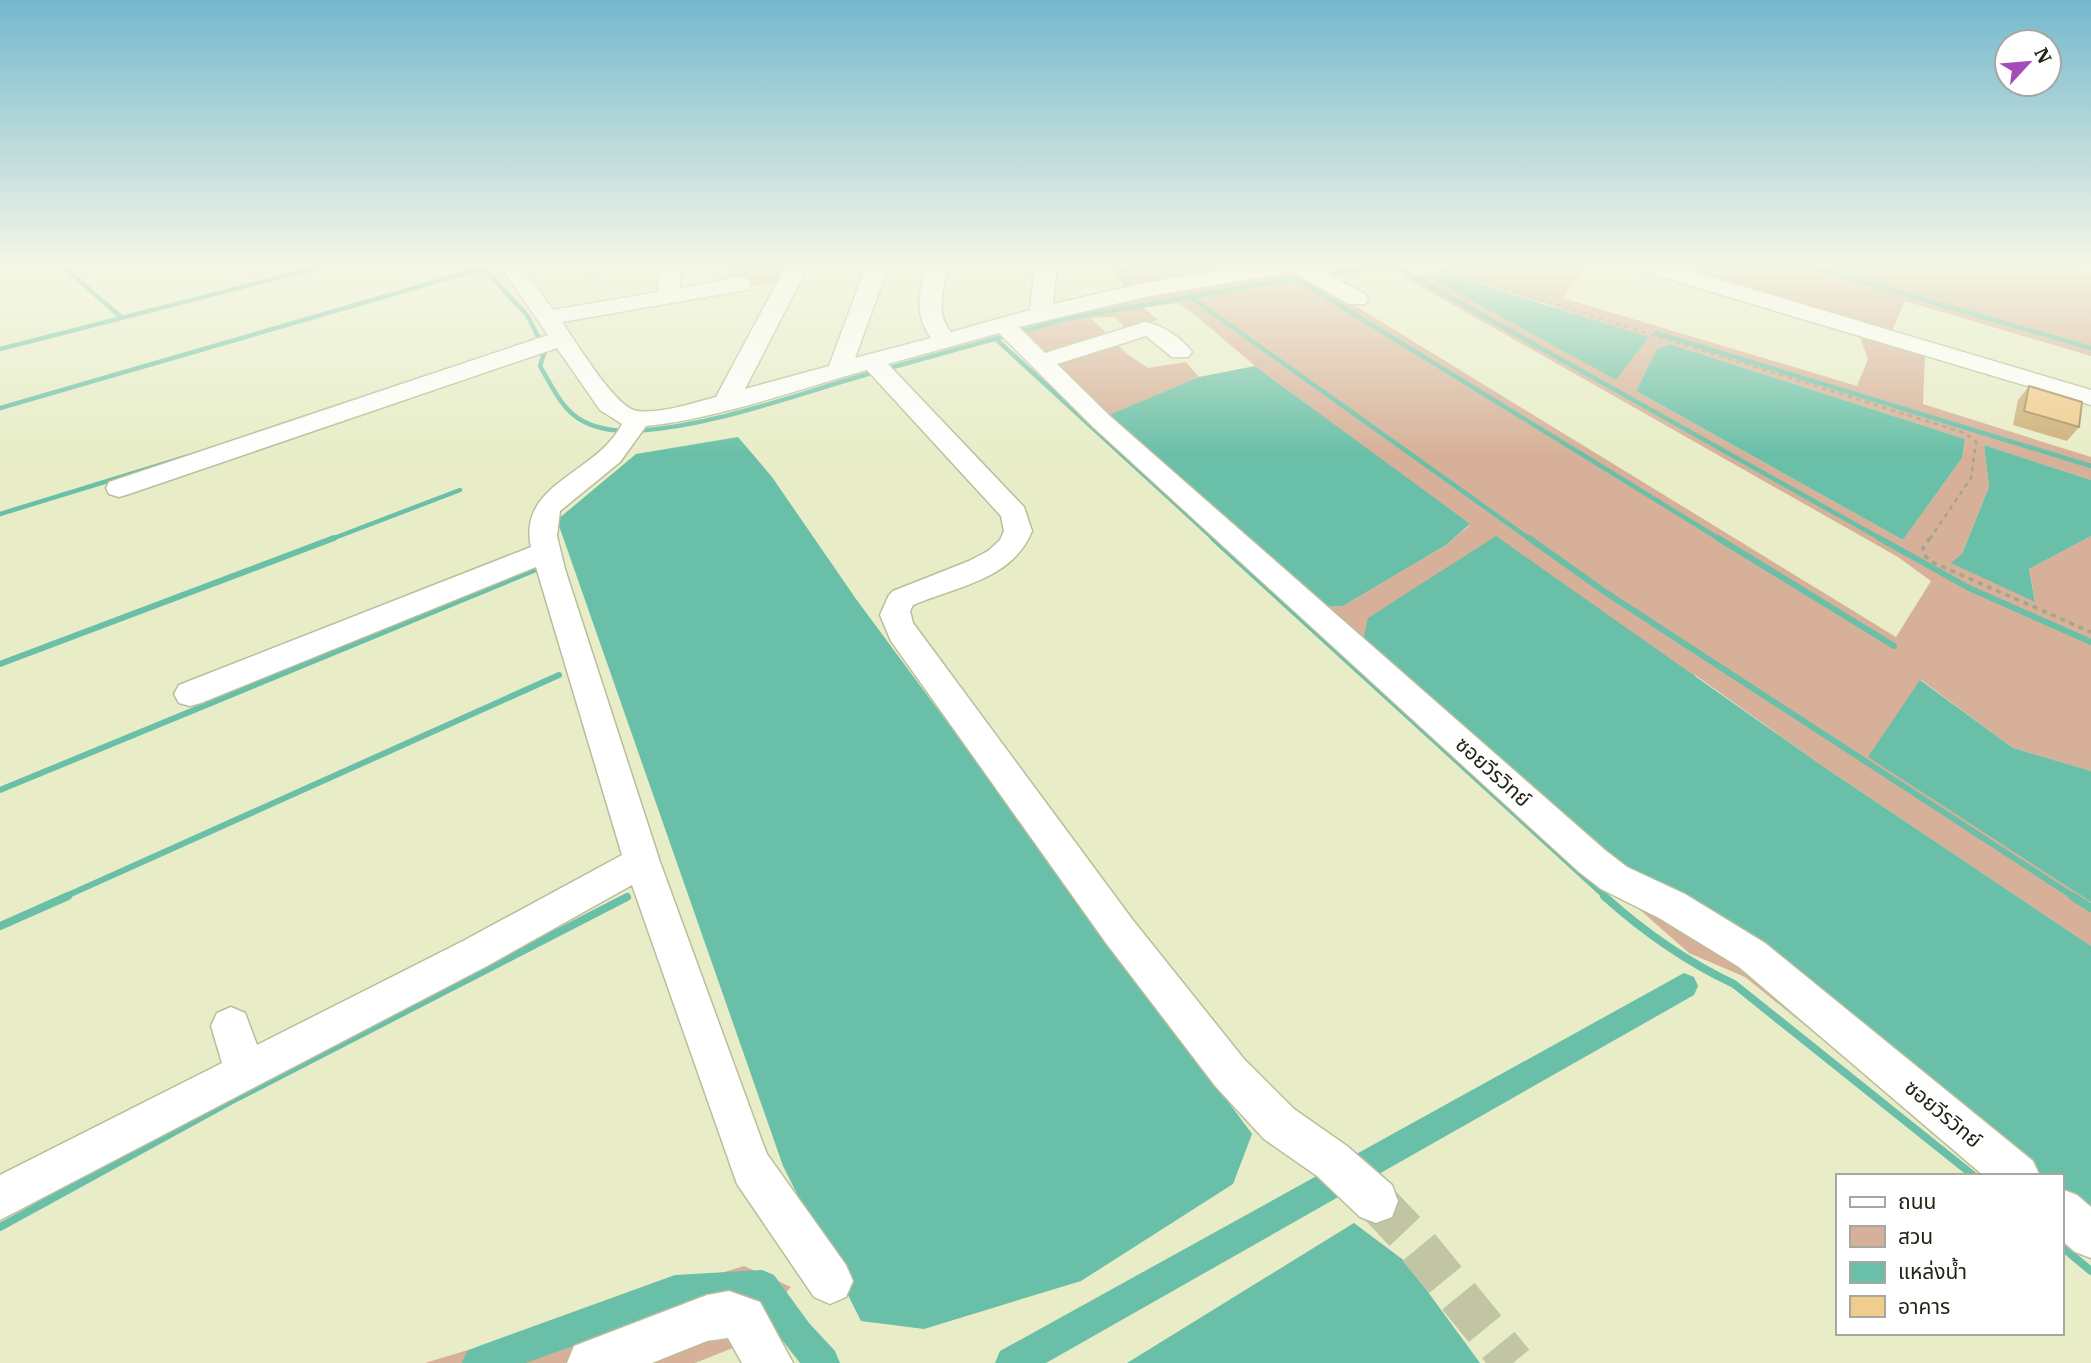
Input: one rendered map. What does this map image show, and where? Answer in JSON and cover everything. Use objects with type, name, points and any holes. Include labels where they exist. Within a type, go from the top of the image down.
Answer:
[{"type":"street","points":[[119,488],[555,328],[609,405],[625,417],[637,419],[667,416],[726,402],[990,328]]},
{"type":"street","points":[[726,402],[765,328]]},
{"type":"street","points":[[838,370],[854,328]]},
{"type":"street","points":[[933,328],[945,340]]},
{"type":"street","name":"ซอยวีรวิทย์","points":[[1007,328],[1102,422],[1592,861],[1614,878],[1672,906],[1752,955],[2016,1174]]},
{"type":"street","points":[[1856,328],[2091,398]]},
{"type":"street","points":[[1040,362],[1145,329],[1152,330],[1180,352]]},
{"type":"street","points":[[872,360],[1014,513],[1019,524],[1015,541],[1005,555],[903,598],[897,604],[894,616],[902,633],[1119,931],[1230,1073],[1279,1124],[1332,1161],[1376,1201]]},
{"type":"street","points":[[637,419],[625,444],[549,505],[542,515],[547,552],[642,862],[752,1169],[830,1281]]},
{"type":"street","points":[[190,694],[547,552]]},
{"type":"street","points":[[0,1198],[244,1070],[476,953],[642,862]]},
{"type":"street","points":[[231,1026],[244,1070]]},
{"type":"street","points":[[2063,1213],[2091,1236]]},
{"type":"street","points":[[591,1363],[707,1318],[729,1314],[743,1319],[765,1360]]},
{"type":"path","points":[[1629,328],[1965,433],[1976,442],[1971,478],[1923,548],[1924,555],[1934,563],[2091,632]]},
{"type":"green space","points":[[1018,328],[1101,328],[1127,354],[1148,368],[1186,362],[1199,377],[1110,415],[1322,607],[1343,606],[1446,545],[1470,525],[1255,366],[1210,328],[1391,328],[1896,637],[1931,581],[1898,557],[1493,328],[1662,328],[1857,386],[1868,359],[1858,332],[1925,352],[1923,404],[2091,457],[2091,480],[1984,445],[1989,487],[1962,554],[2035,601],[2029,569],[2091,536],[2091,771],[2013,748],[1921,680],[1869,757],[2091,902],[2091,946],[1824,767],[1695,675],[1752,945],[2038,1174],[1990,1174],[1745,977],[1689,953],[1285,598],[997,333]],"holes":[[[1670,344],[1965,439],[1962,458],[1903,540],[1636,391],[1657,349]]]},
{"type":"green space","points":[[1872,328],[1893,328],[1891,333]]},
{"type":"green space","points":[[1995,328],[2091,328],[2091,356]]},
{"type":"green space","points":[[744,1266],[791,1287],[738,1346],[695,1363],[425,1363]]},
{"type":"water","points":[[1521,328],[1619,328],[1649,337],[1616,380]]},
{"type":"water","points":[[1670,344],[1965,439],[1962,458],[1903,540],[1636,391],[1657,349]]},
{"type":"water","points":[[1255,366],[1470,524],[1446,545],[1343,606],[1323,607],[1109,415],[1199,377]]},
{"type":"water","points":[[738,437],[772,477],[856,599],[1252,1134],[1233,1184],[1081,1281],[924,1329],[861,1321],[783,1166],[557,520],[636,454]]},
{"type":"water","points":[[1984,445],[2091,480],[2091,536],[2029,569],[2035,602],[1951,563],[1962,554],[1989,487]]},
{"type":"water","points":[[1496,536],[1824,767],[2091,946],[2091,1216],[2063,1194],[2063,1174],[2038,1174],[1752,945],[1621,869],[1363,641],[1368,618]]},
{"type":"water","points":[[1920,680],[2013,748],[2091,771],[2091,902],[1868,757]]},
{"type":"water","points":[[1354,1223],[1406,1262],[1480,1363],[1127,1363]]},
{"type":"building","points":[[2029,386],[2082,402],[2079,427],[2024,411]]},
{"type":"waterway","points":[[0,349],[84,328]]},
{"type":"waterway","points":[[0,408],[277,328]]},
{"type":"waterway","points":[[533,328],[545,350],[540,366],[563,404],[581,420],[593,426],[625,431]]},
{"type":"waterway","points":[[1025,331],[1036,328]]},
{"type":"waterway","points":[[1233,328],[1531,540]]},
{"type":"waterway","points":[[1376,328],[1721,540]]},
{"type":"waterway","points":[[1504,328],[1883,540]]},
{"type":"waterway","points":[[2020,328],[2091,348]]},
{"type":"waterway","points":[[1656,333],[2091,466]]},
{"type":"waterway","points":[[893,367],[1001,337]]},
{"type":"waterway","points":[[996,339],[1215,540]]},
{"type":"waterway","points":[[636,431],[725,416],[868,374]]},
{"type":"waterway","points":[[0,514],[186,457]]},
{"type":"waterway","points":[[329,540],[460,490]]},
{"type":"waterway","points":[[0,664],[334,538]]},
{"type":"waterway","points":[[1213,538],[1606,897]]},
{"type":"waterway","points":[[1529,538],[1605,592],[2074,897]]},
{"type":"waterway","points":[[1718,538],[1894,646]]},
{"type":"waterway","points":[[1879,538],[1969,588],[2091,642]]},
{"type":"waterway","points":[[0,790],[536,569]]},
{"type":"waterway","points":[[64,897],[559,675]]},
{"type":"waterway","points":[[0,926],[68,896]]},
{"type":"waterway","points":[[1604,896],[1666,945],[1734,984],[1972,1174]]},
{"type":"waterway","points":[[2072,896],[2091,908]]},
{"type":"waterway","points":[[0,1227],[232,1100],[627,897]]},
{"type":"waterway","points":[[1012,1363],[1684,986]]},
{"type":"waterway","points":[[2063,1248],[2091,1271]]},
{"type":"waterway","points":[[479,1363],[675,1292],[762,1287],[797,1335],[823,1363]]},
{"type":"tunnel","points":[[1376,1201],[1411,1238],[1513,1363]]}]
